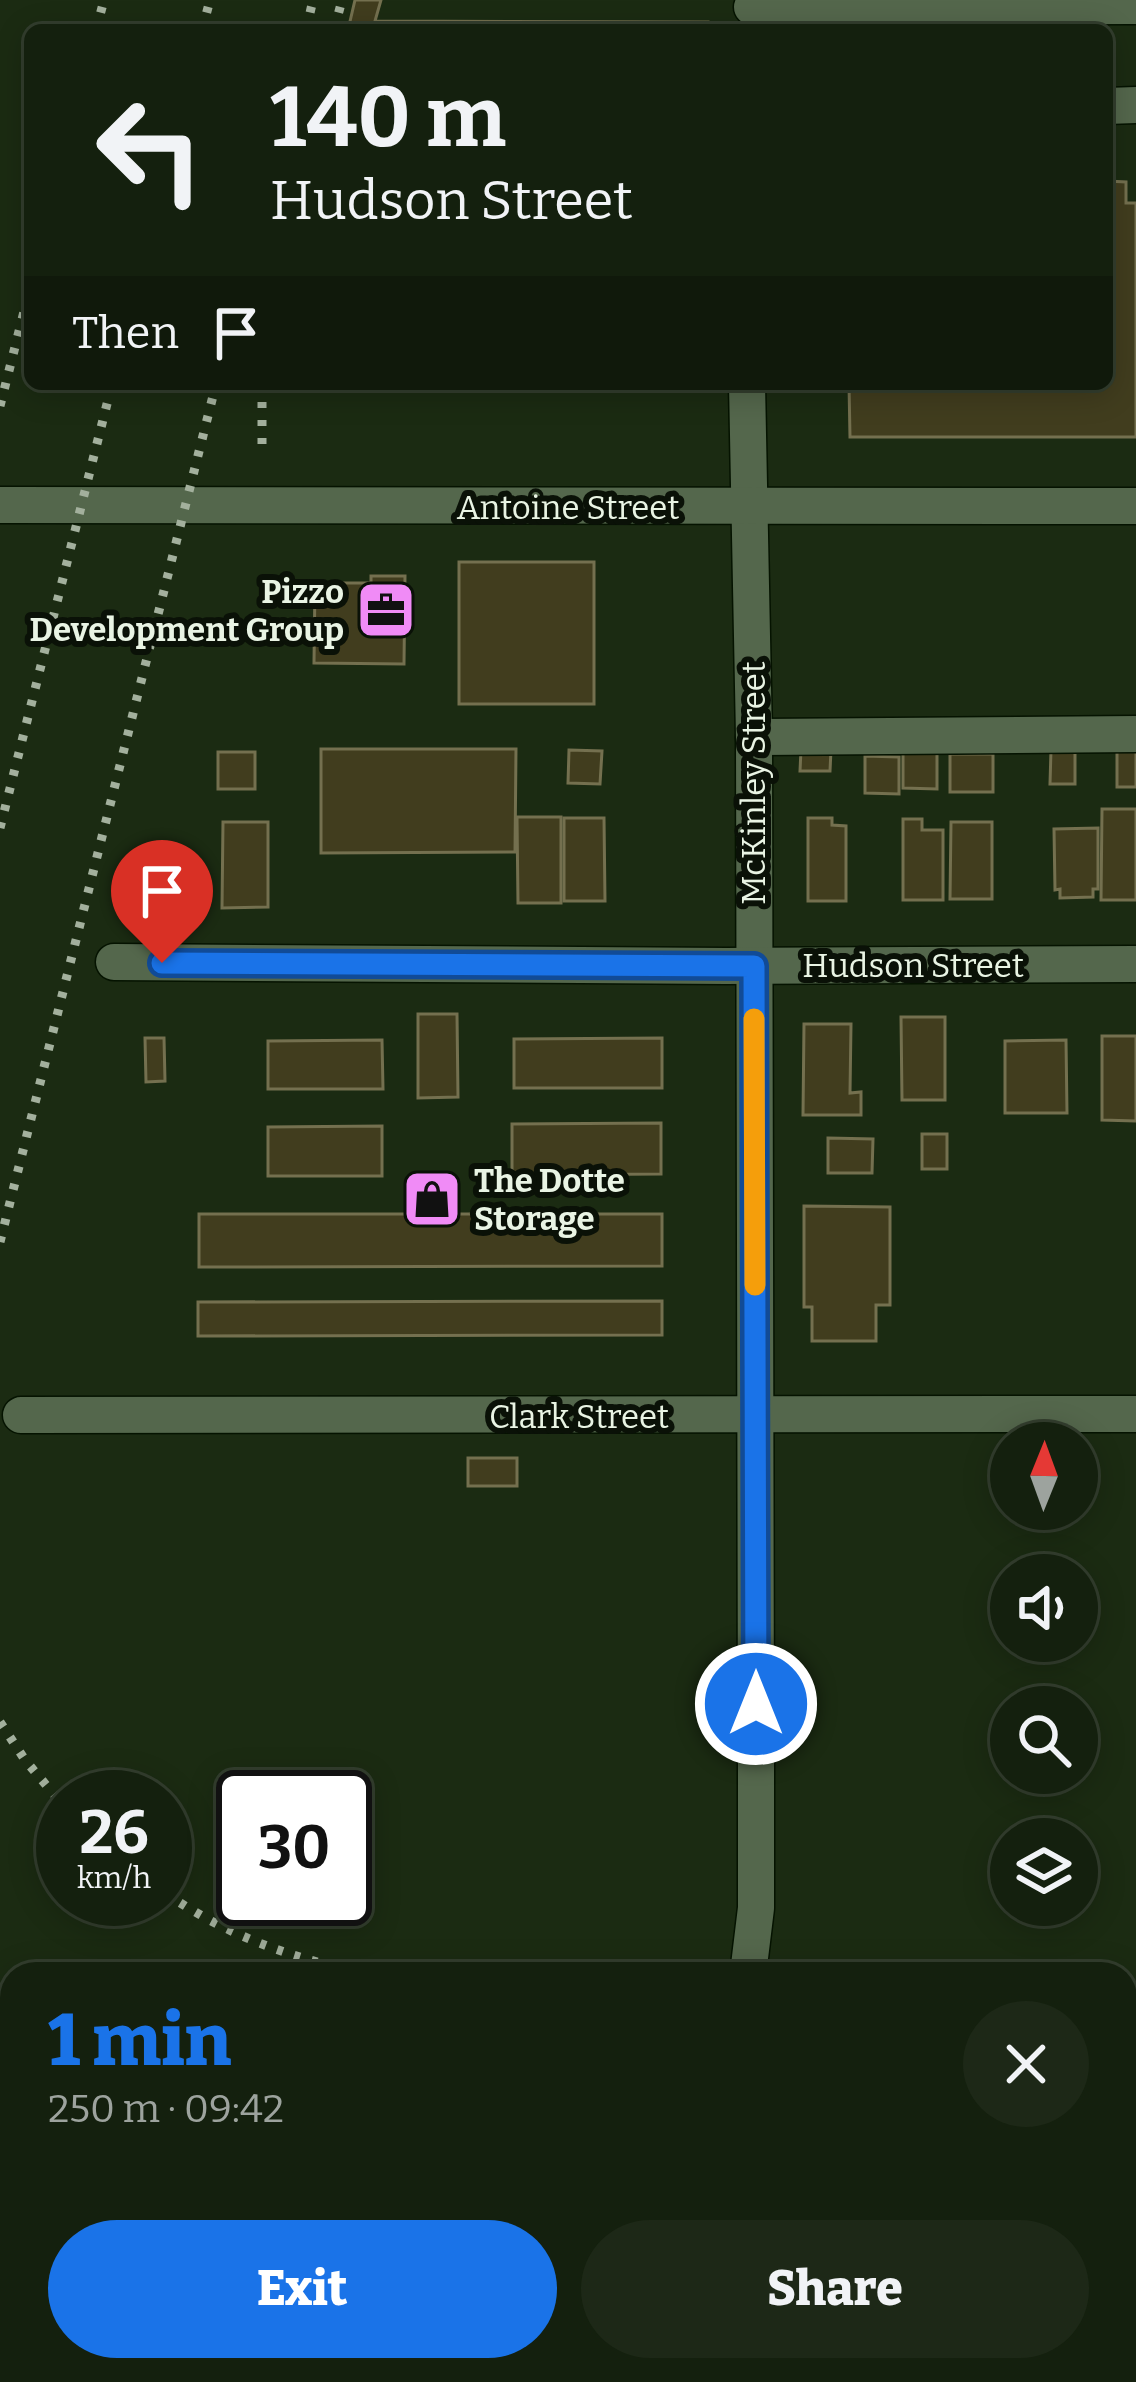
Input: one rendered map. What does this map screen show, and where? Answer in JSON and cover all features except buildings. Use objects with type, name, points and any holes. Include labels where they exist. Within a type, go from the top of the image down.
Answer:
[{"type":"street","points":[[752,12],[1136,6]]},
{"type":"street","name":"McKinley Street","points":[[747,390],[754,737],[756,1909],[749,1962]]},
{"type":"street","name":"Antoine Street","points":[[0,505],[1136,506]]},
{"type":"street","points":[[754,737],[1136,734]]},
{"type":"street","name":"Hudson Street","points":[[114,962],[1136,964]]},
{"type":"street","name":"Clark Street","points":[[21,1415],[1136,1414]]},
{"type":"railway","points":[[98,24],[104,0]]},
{"type":"railway","points":[[204,24],[210,0]]},
{"type":"railway","points":[[307,24],[313,0]]},
{"type":"railway","points":[[336,24],[342,0]]},
{"type":"railway","points":[[0,406],[24,312]]},
{"type":"railway","points":[[0,828],[110,390]]},
{"type":"railway","points":[[0,1242],[214,390]]},
{"type":"railway","points":[[262,390],[262,456]]},
{"type":"railway","points":[[0,1722],[36,1773]]},
{"type":"railway","points":[[192,1909],[262,1944],[317,1962]]},
{"type":"slow traffic","points":[[754,1019],[755,1285]]},
{"type":"place","name":"Pizzo Development Group","points":[[386,610]]},
{"type":"place","name":"The Dotte Storage","points":[[432,1199]]},
{"type":"route","points":[[162,963],[754,966],[756,1704]]}]
